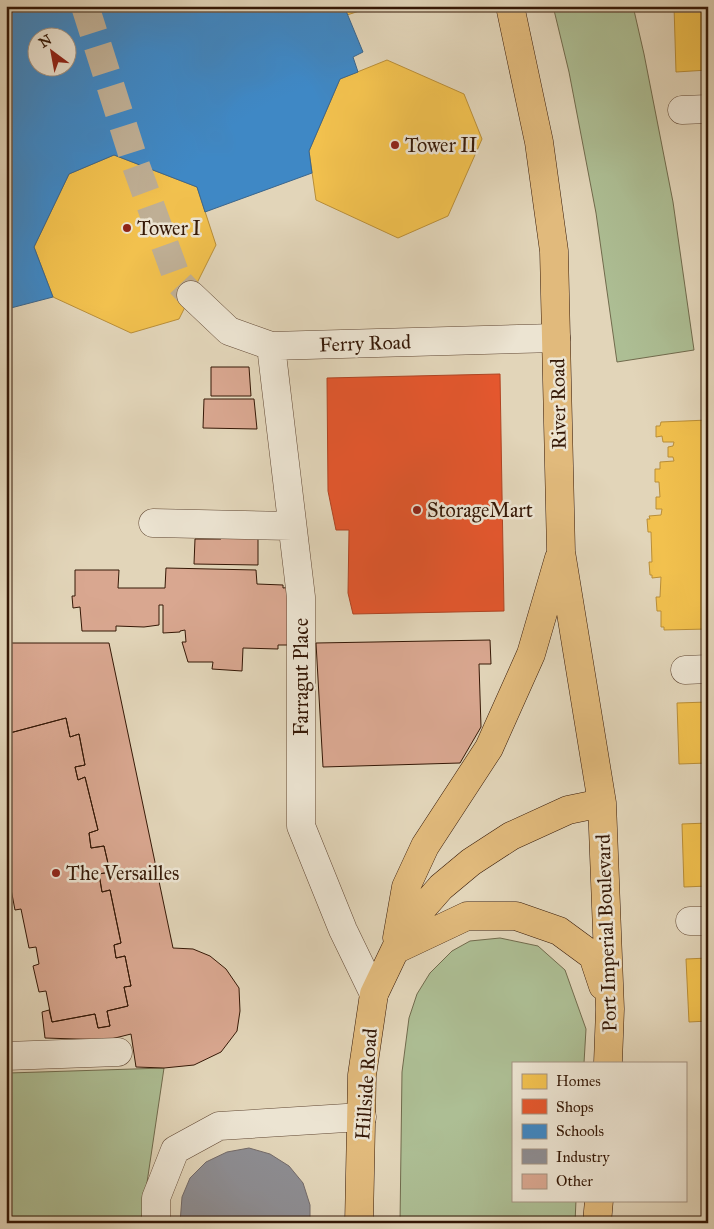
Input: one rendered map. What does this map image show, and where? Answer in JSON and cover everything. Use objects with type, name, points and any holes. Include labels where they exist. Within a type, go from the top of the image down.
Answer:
[{"type":"main road","name":"River Road","points":[[510,6],[537,133],[554,251],[561,552],[602,803]]},
{"type":"main road","points":[[394,950],[406,887],[425,846],[489,748],[531,654],[561,552]]},
{"type":"main road","points":[[394,950],[412,920],[440,887],[471,862],[512,836],[568,810],[602,803]]},
{"type":"main road","name":"Port Imperial Boulevard","points":[[602,803],[610,1009],[608,1062]]},
{"type":"main road","points":[[394,950],[467,916],[516,916],[559,931],[593,956],[610,1009]]},
{"type":"main road","name":"Hillside Road","points":[[358,1223],[362,1076],[374,994],[394,950]]},
{"type":"main road","points":[[597,1223],[599,1202]]},
{"type":"street","name":"Ferry Road","points":[[191,295],[229,331],[271,346],[556,338]]},
{"type":"street","name":"Farragut Place","points":[[271,346],[300,597],[301,826],[343,930],[374,994]]},
{"type":"street","points":[[152,523],[292,526]]},
{"type":"street","points":[[6,1056],[118,1052]]},
{"type":"street","points":[[156,1223],[156,1198],[174,1150],[219,1126],[362,1117]]},
{"type":"green space","points":[[553,6],[633,6],[673,202],[694,350],[617,362],[596,213],[569,72]]},
{"type":"green space","points":[[500,938],[538,946],[565,970],[586,1029],[584,1062],[512,1062],[512,1202],[576,1202],[575,1223],[400,1223],[402,1072],[409,1018],[417,994],[430,973],[452,951],[470,941]]},
{"type":"green space","points":[[164,1068],[141,1223],[11,1223],[9,1073]]},
{"type":"building: Homes","points":[[344,6],[375,6],[347,15]]},
{"type":"building: Homes","points":[[674,6],[708,6],[708,70],[676,72]]},
{"type":"building: Homes","name":"Tower II","points":[[387,60],[464,94],[482,139],[448,216],[398,238],[316,200],[309,151],[340,79]]},
{"type":"building: Homes","name":"Tower I","points":[[114,155],[197,187],[216,245],[179,319],[131,333],[53,297],[34,247],[69,174]]},
{"type":"building: Homes","points":[[708,420],[708,629],[664,630],[664,627],[661,627],[661,611],[657,611],[656,597],[660,597],[661,577],[652,578],[652,575],[650,575],[649,562],[652,562],[651,532],[648,532],[647,519],[650,519],[649,516],[661,515],[662,509],[656,509],[656,497],[660,497],[659,482],[655,482],[655,469],[660,469],[660,462],[674,461],[673,457],[668,457],[668,447],[673,446],[674,442],[663,442],[662,436],[656,437],[656,426],[660,426],[661,422]]},
{"type":"building: Homes","points":[[708,702],[708,763],[679,764],[677,703]]},
{"type":"building: Homes","points":[[708,823],[708,886],[684,887],[682,824]]},
{"type":"building: Homes","points":[[708,958],[708,1021],[689,1022],[686,959]]},
{"type":"building: Homes","points":[[669,1219],[708,1219],[708,1223],[669,1223]]},
{"type":"building: Shops","name":"StorageMart","points":[[500,374],[504,611],[353,614],[348,593],[349,530],[336,530],[328,491],[327,378]]},
{"type":"building: Schools","points":[[6,6],[344,6],[363,52],[353,57],[358,72],[340,79],[309,151],[312,173],[205,212],[197,187],[114,155],[69,174],[34,247],[53,297],[7,309]]},
{"type":"building: Industry","points":[[249,1148],[270,1154],[289,1166],[303,1183],[310,1205],[310,1223],[180,1223],[182,1197],[190,1178],[206,1162],[227,1152]]},
{"type":"building: Other","points":[[211,367],[249,367],[251,396],[211,396]]},
{"type":"building: Other","points":[[204,399],[254,399],[257,429],[203,428]]},
{"type":"building: Other","points":[[221,534],[258,534],[258,565],[194,564],[195,539],[221,539]]},
{"type":"building: Other","points":[[166,568],[256,570],[257,584],[283,585],[283,588],[292,587],[291,645],[278,645],[278,649],[243,648],[242,671],[212,669],[213,662],[188,662],[182,642],[186,642],[185,630],[163,633],[163,605],[159,605],[159,625],[144,627],[116,626],[116,631],[82,631],[80,607],[73,608],[72,596],[75,596],[75,570],[119,570],[118,588],[165,588]]},
{"type":"building: Other","points":[[490,640],[491,664],[479,664],[481,727],[460,763],[323,767],[316,643]]},
{"type":"building: Other","points":[[6,643],[109,643],[173,948],[193,949],[210,956],[226,969],[239,988],[240,1011],[237,1031],[221,1052],[194,1065],[164,1068],[136,1067],[131,1034],[107,1040],[45,1038],[42,1012],[49,1010],[52,1022],[95,1014],[98,1028],[110,1026],[107,1011],[128,1006],[124,987],[131,986],[125,956],[116,958],[114,945],[121,943],[110,890],[102,892],[99,874],[110,872],[104,846],[91,848],[89,833],[98,830],[85,777],[78,780],[75,767],[85,765],[79,734],[70,737],[66,718],[6,734]]},
{"type":"building: Other","name":"The Versailles","points":[[66,718],[70,737],[79,734],[85,765],[75,767],[78,780],[85,777],[98,830],[89,833],[91,848],[104,846],[110,872],[99,874],[102,892],[110,890],[121,943],[114,945],[116,958],[125,956],[131,986],[124,987],[128,1006],[107,1011],[110,1026],[98,1028],[95,1014],[52,1022],[46,991],[39,992],[33,966],[39,964],[36,947],[29,948],[21,909],[15,910],[6,863],[6,853],[9,852],[6,841],[6,734]]},
{"type":"tunnel","points":[[85,6],[135,163],[178,281],[191,295]]},
{"type":"place","name":"Tower II","points":[[395,145]]},
{"type":"place","name":"Tower I","points":[[127,228]]},
{"type":"place","name":"StorageMart","points":[[417,510]]},
{"type":"place","name":"The Versailles","points":[[56,873]]}]
